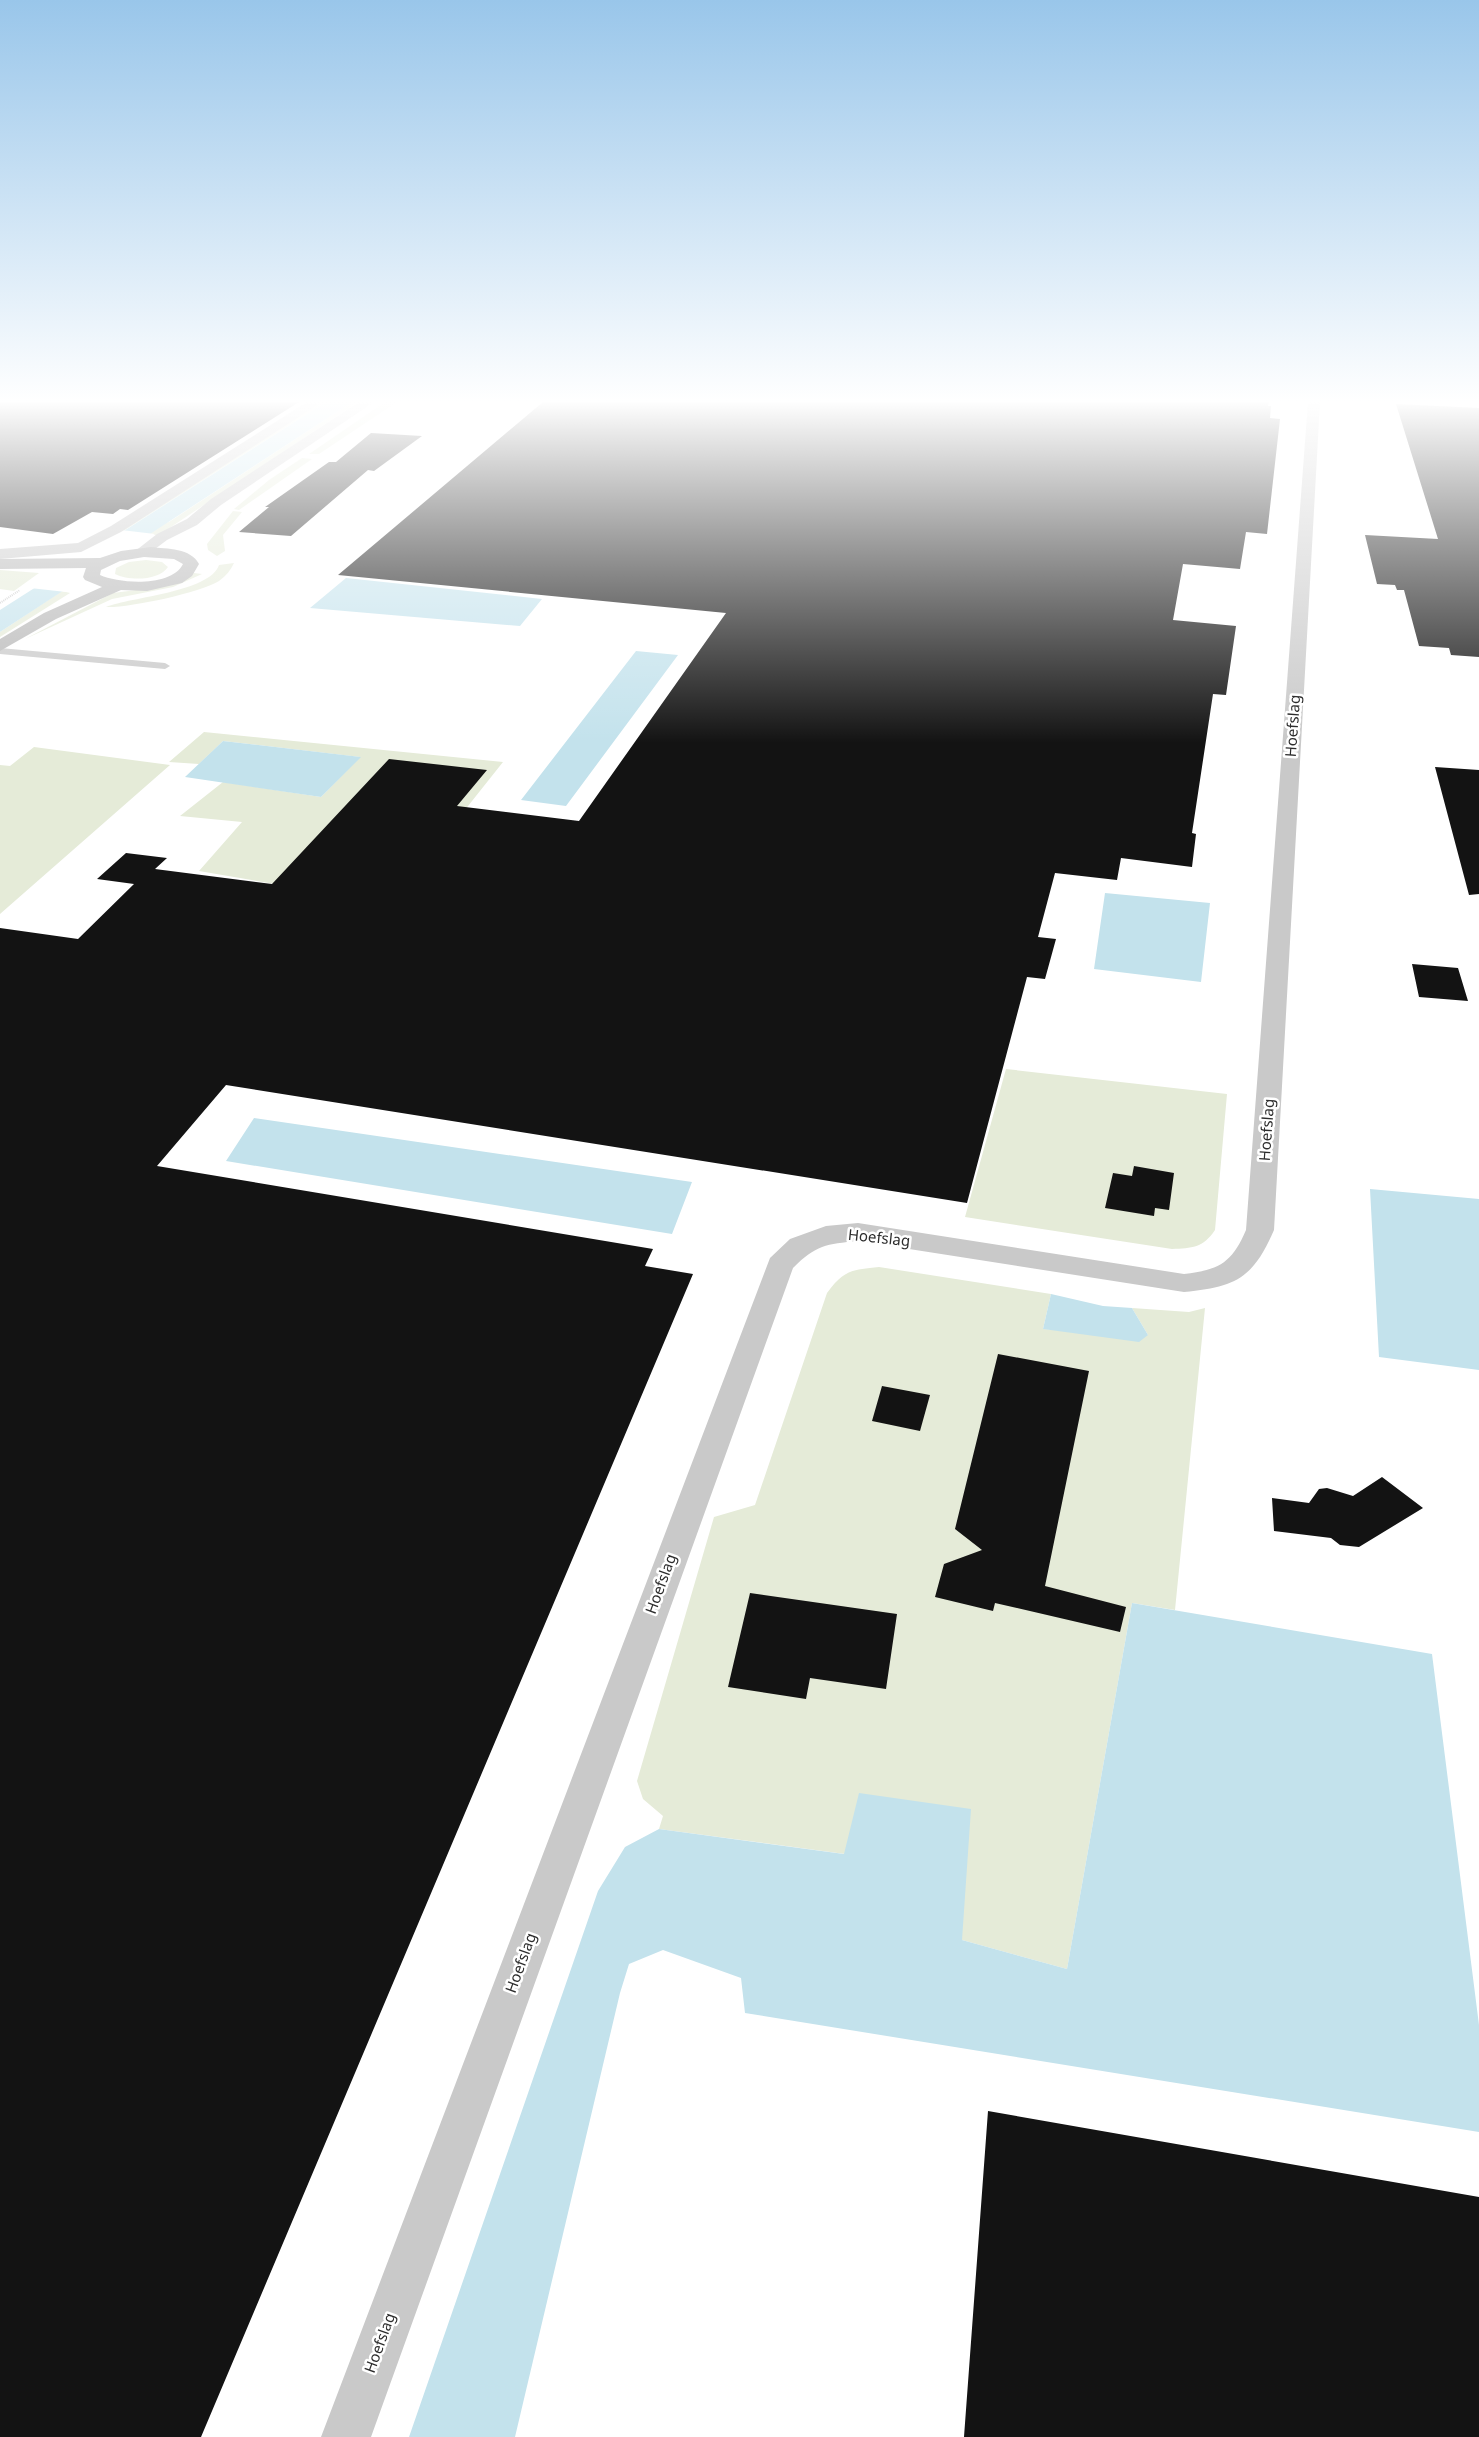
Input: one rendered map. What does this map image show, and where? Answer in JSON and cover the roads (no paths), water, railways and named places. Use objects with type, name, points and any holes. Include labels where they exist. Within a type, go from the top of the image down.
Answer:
[{"type":"main road","points":[[0,646],[50,616],[117,586],[156,584],[186,573],[190,568],[189,560],[168,553],[142,552],[124,555],[95,574],[62,601],[50,616]]},
{"type":"main road","points":[[17,565],[69,563],[117,586]]},
{"type":"main road","points":[[0,564],[95,574]]},
{"type":"street","points":[[0,554],[81,547],[137,516]]},
{"type":"street","points":[[142,552],[162,537],[192,522],[200,516]]},
{"type":"street","name":"Hoefslag","points":[[346,2437],[780,1264],[800,1245],[826,1235],[858,1232],[1184,1283],[1214,1280],[1240,1266],[1253,1249],[1260,1230],[1307,516]]},
{"type":"street","points":[[168,553],[182,539],[192,522]]},
{"type":"lane","points":[[0,650],[166,666]]},
{"type":"water","points":[[148,516],[178,516],[0,632],[0,610]]},
{"type":"water","points":[[346,578],[542,599],[520,626],[310,608]]},
{"type":"water","points":[[636,651],[678,655],[566,806],[521,800]]},
{"type":"water","points":[[223,741],[361,757],[321,797],[185,777]]},
{"type":"water","points":[[1105,893],[1210,903],[1201,982],[1094,969]]},
{"type":"water","points":[[254,1118],[692,1182],[672,1234],[226,1161]]},
{"type":"water","points":[[1370,1189],[1479,1199],[1479,1370],[1379,1357]]},
{"type":"water","points":[[1051,1294],[1103,1306],[1132,1308],[1148,1335],[1139,1342],[1043,1329]]},
{"type":"water","points":[[1132,1603],[1432,1654],[1479,2025],[1479,2132],[745,2013],[741,1978],[663,1950],[629,1964],[620,1993],[515,2437],[409,2437],[598,1891],[625,1847],[659,1829],[844,1854],[859,1793],[971,1809],[962,1940],[1067,1969]]}]
